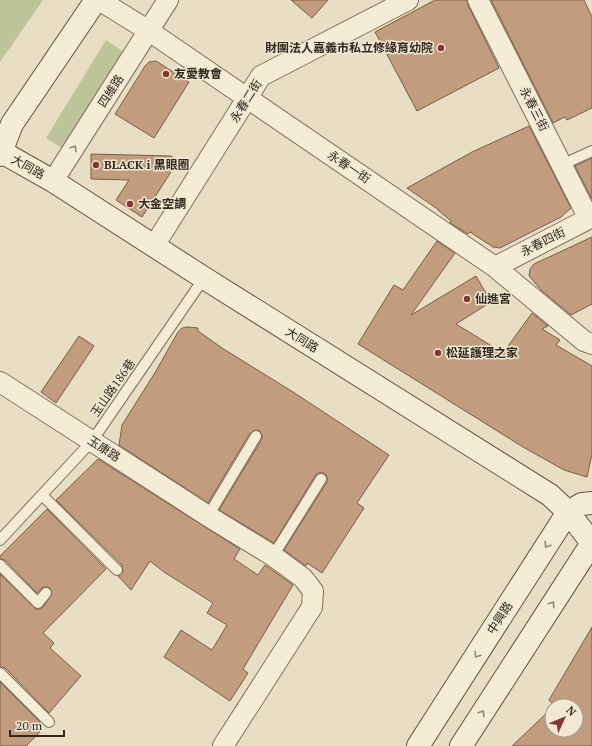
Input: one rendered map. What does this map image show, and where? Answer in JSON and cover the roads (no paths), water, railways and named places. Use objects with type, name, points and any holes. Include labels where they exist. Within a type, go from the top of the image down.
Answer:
[{"type":"street","points":[[1,152],[12,124],[96,0]]},
{"type":"street","name":"永春一街","points":[[99,0],[149,31],[495,267],[584,342],[592,344]]},
{"type":"street","name":"四維路","points":[[53,181],[168,0]]},
{"type":"street","name":"永春二街","points":[[154,246],[262,76],[408,0]]},
{"type":"street","name":"永春三街","points":[[478,0],[590,218]]},
{"type":"street","name":"大同路","points":[[1,152],[53,181],[204,278],[550,495],[568,512],[592,543]]},
{"type":"street","name":"永春四街","points":[[495,267],[590,218]]},
{"type":"street","name":"玉康路","points":[[0,382],[208,516],[273,556],[303,578],[313,591],[312,606],[223,746]]},
{"type":"street","points":[[568,512],[582,504],[592,503]]},
{"type":"street","name":"中興路","points":[[418,746],[568,512]]},
{"type":"street","points":[[461,746],[592,543]]},
{"type":"lane","points":[[564,170],[570,162],[592,151]]},
{"type":"lane","name":"玉山路186巷","points":[[0,540],[43,496],[92,442],[204,278]]},
{"type":"lane","points":[[208,516],[256,436]]},
{"type":"lane","points":[[273,556],[321,479]]},
{"type":"lane","points":[[43,496],[116,570]]},
{"type":"lane","points":[[0,565],[38,603],[46,594]]},
{"type":"lane","points":[[0,673],[49,722]]},
{"type":"place","name":"財團法人嘉義市私立修緣育幼院","points":[[441,48]]},
{"type":"place","name":"友愛教會","points":[[166,74]]},
{"type":"place","name":"BLACK i 黑眼圈","points":[[96,165]]},
{"type":"place","name":"大金空調","points":[[130,204]]},
{"type":"place","name":"仙進宮","points":[[467,299]]},
{"type":"place","name":"松延護理之家","points":[[438,353]]}]
